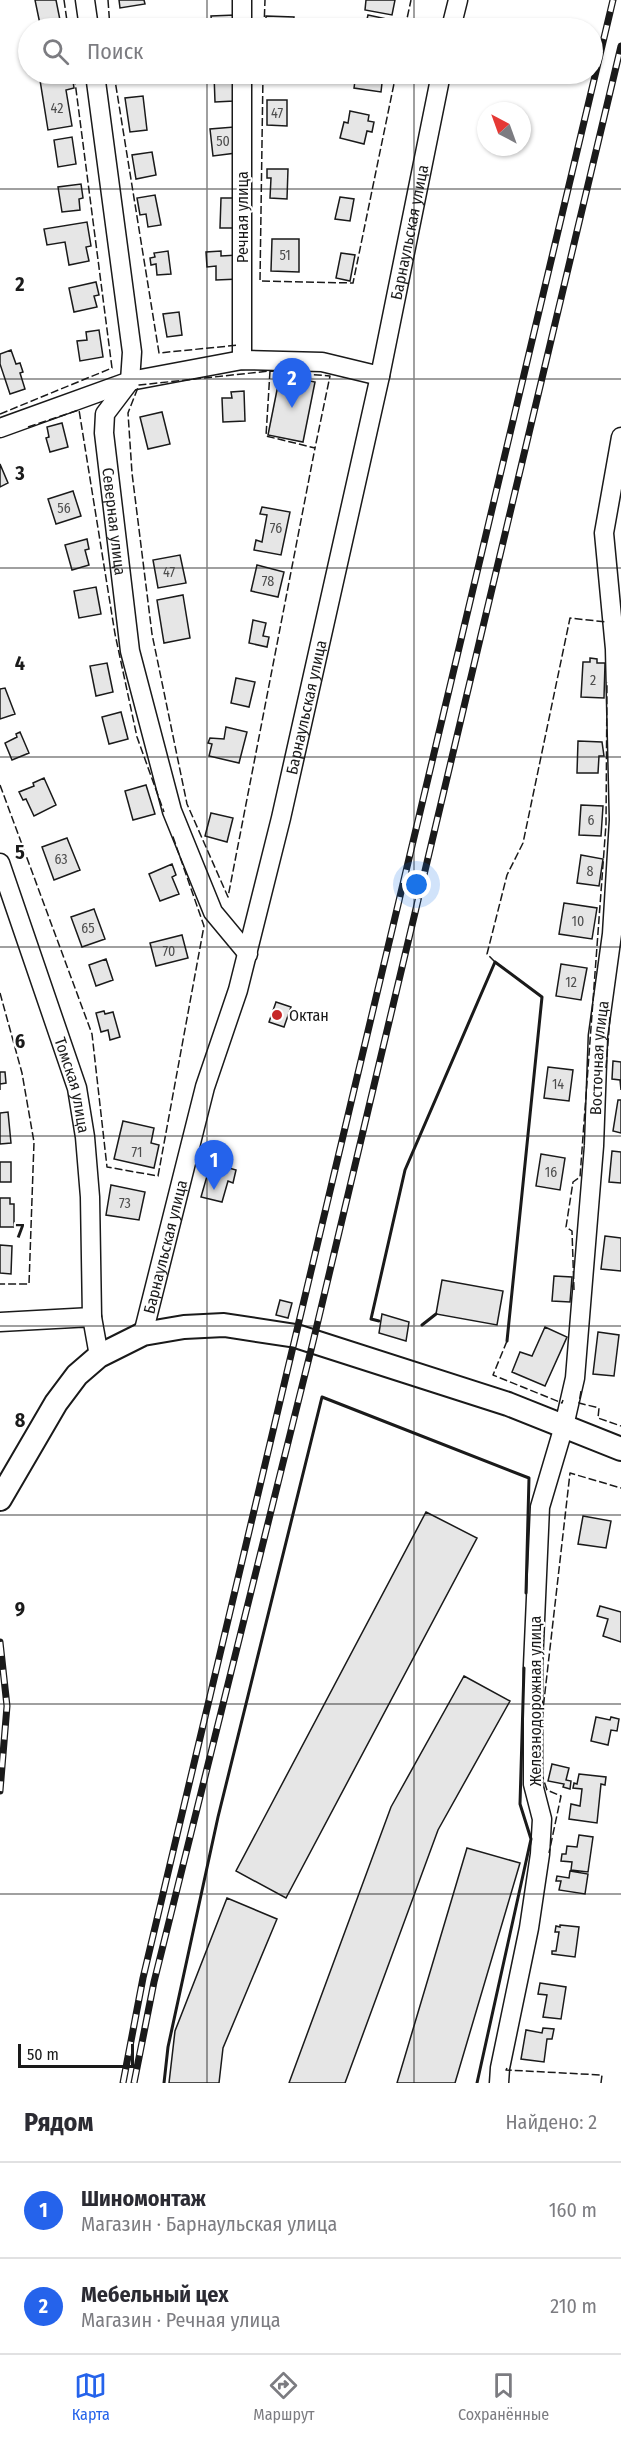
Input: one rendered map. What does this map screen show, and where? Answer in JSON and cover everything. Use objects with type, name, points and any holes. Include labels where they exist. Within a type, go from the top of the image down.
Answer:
[{"type":"main road","points":[[0,1499],[56,1403],[77,1375],[99,1356],[143,1334],[184,1327],[224,1325],[296,1336],[508,1404],[621,1449]]},
{"type":"street","points":[[85,0],[88,18]]},
{"type":"street","points":[[242,0],[242,18]]},
{"type":"street","points":[[454,18],[458,0]]},
{"type":"street","points":[[96,84],[132,352],[130,381]]},
{"type":"street","name":"Речная улица","points":[[242,84],[242,360]]},
{"type":"street","name":"Барнаульская улица","points":[[143,1334],[205,1087],[248,954],[281,818],[380,376],[439,84]]},
{"type":"street","points":[[0,428],[130,381],[242,360],[322,362],[380,376]]},
{"type":"street","name":"Северная улица","points":[[130,381],[105,414],[104,433],[130,651],[172,811],[213,912],[248,954]]},
{"type":"street","name":"Восточная улица","points":[[564,1426],[576,1367],[594,1146],[598,1036],[612,934],[619,820],[615,649],[604,533],[621,437]]},
{"type":"street","name":"Томская улица","points":[[0,863],[76,1088],[85,1137],[90,1197],[92,1317],[99,1356]]},
{"type":"street","points":[[0,1322],[92,1317]]},
{"type":"street","name":"Железнодорожная улица","points":[[499,2083],[540,1854],[542,1819],[533,1784],[535,1589],[540,1507],[564,1426]]},
{"type":"building","points":[[35,0],[56,0],[60,18],[39,18]]},
{"type":"building","points":[[119,0],[144,0],[145,4],[120,8]]},
{"type":"building","points":[[366,0],[395,0],[392,15],[365,10]]},
{"type":"building","points":[[235,15],[235,18],[211,18],[211,16]]},
{"type":"building","points":[[266,16],[294,17],[294,18],[266,18]]},
{"type":"building","points":[[41,84],[73,84],[74,88],[66,90],[72,126],[48,130]]},
{"type":"building","points":[[214,84],[233,84],[234,101],[215,102]]},
{"type":"building","points":[[355,84],[382,84],[381,92],[354,88]]},
{"type":"building","points":[[143,96],[147,130],[130,132],[125,98]]},
{"type":"building","points":[[267,100],[287,100],[287,126],[267,125]]},
{"type":"building","points":[[350,111],[369,115],[368,121],[374,122],[372,132],[367,131],[364,144],[340,138],[344,122],[348,123]]},
{"type":"building","points":[[234,127],[236,153],[213,156],[210,129]]},
{"type":"building","points":[[72,137],[76,164],[58,167],[54,140]]},
{"type":"building","points":[[152,152],[156,175],[136,179],[132,155]]},
{"type":"building","points":[[267,169],[288,169],[287,199],[270,198],[271,178],[267,178]]},
{"type":"building","points":[[81,184],[83,198],[79,199],[80,210],[62,212],[58,187]]},
{"type":"building","points":[[155,195],[161,225],[148,227],[146,214],[140,215],[137,198]]},
{"type":"building","points":[[340,197],[354,199],[350,221],[335,219]]},
{"type":"building","points":[[221,198],[238,198],[237,228],[220,228]]},
{"type":"building","points":[[87,222],[91,246],[86,247],[89,261],[69,265],[65,242],[47,245],[44,229]]},
{"type":"building","points":[[272,239],[299,239],[299,272],[271,271]]},
{"type":"building","points":[[168,251],[171,274],[157,275],[156,264],[151,265],[150,258],[155,257],[154,253]]},
{"type":"building","points":[[221,251],[221,256],[238,255],[239,279],[216,280],[216,266],[207,267],[206,252]]},
{"type":"building","points":[[341,253],[355,255],[350,281],[336,278]]},
{"type":"building","points":[[96,282],[99,295],[94,296],[97,307],[74,312],[69,288]]},
{"type":"building","points":[[179,312],[182,335],[167,337],[163,314]]},
{"type":"building","points":[[99,330],[103,357],[80,361],[77,341],[87,340],[86,332]]},
{"type":"building","points":[[11,350],[16,364],[20,363],[23,372],[20,373],[25,389],[10,394],[0,364],[0,354]]},
{"type":"building","points":[[280,375],[315,382],[303,442],[268,435]]},
{"type":"building","points":[[244,391],[245,421],[223,422],[222,398],[232,398],[231,392]]},
{"type":"building","points":[[162,412],[170,444],[148,449],[140,417]]},
{"type":"building","points":[[62,423],[68,447],[50,452],[46,438],[49,437],[47,427]]},
{"type":"building","points":[[0,464],[8,483],[0,487]]},
{"type":"building","points":[[73,491],[81,516],[56,524],[48,499]]},
{"type":"building","points":[[262,507],[290,512],[281,555],[254,550],[256,540],[262,542],[267,515],[260,514]]},
{"type":"building","points":[[87,539],[89,549],[85,550],[89,565],[72,570],[65,545]]},
{"type":"building","points":[[180,555],[186,583],[158,588],[153,560]]},
{"type":"building","points":[[257,565],[284,572],[278,597],[251,591]]},
{"type":"building","points":[[96,587],[101,614],[79,618],[74,591]]},
{"type":"building","points":[[183,595],[190,638],[164,643],[157,600]]},
{"type":"building","points":[[253,620],[266,623],[263,636],[269,637],[267,647],[249,643]]},
{"type":"building","points":[[590,658],[597,659],[597,663],[605,663],[604,698],[581,697],[583,662],[590,662]]},
{"type":"building","points":[[107,663],[113,692],[96,696],[90,666]]},
{"type":"building","points":[[236,678],[255,682],[249,707],[231,703]]},
{"type":"building","points":[[5,688],[15,714],[0,719],[0,689]]},
{"type":"building","points":[[121,712],[128,739],[109,744],[102,717]]},
{"type":"building","points":[[226,727],[247,732],[239,763],[209,756],[212,744],[208,743],[210,738],[224,739]]},
{"type":"building","points":[[20,732],[29,753],[12,760],[5,743],[17,737],[16,734]]},
{"type":"building","points":[[578,741],[602,742],[604,756],[599,756],[598,773],[577,773]]},
{"type":"building","points":[[44,778],[56,805],[34,816],[26,799],[23,800],[19,792],[34,786],[33,783]]},
{"type":"building","points":[[146,785],[155,814],[133,820],[125,791]]},
{"type":"building","points":[[581,805],[603,806],[601,836],[579,835]]},
{"type":"building","points":[[211,813],[233,818],[227,842],[205,836]]},
{"type":"building","points":[[67,838],[80,870],[54,880],[42,847]]},
{"type":"building","points":[[581,855],[603,859],[599,886],[577,883]]},
{"type":"building","points":[[172,864],[176,875],[172,877],[179,894],[160,901],[149,874]]},
{"type":"building","points":[[564,903],[597,908],[592,939],[559,934]]},
{"type":"building","points":[[94,909],[105,939],[82,947],[71,917]]},
{"type":"building","points":[[182,935],[188,958],[156,966],[150,943]]},
{"type":"building","points":[[106,959],[113,980],[96,986],[89,965]]},
{"type":"building","points":[[561,964],[587,968],[581,1000],[556,996]]},
{"type":"building","points":[[276,1002],[291,1007],[284,1027],[269,1022]]},
{"type":"building","points":[[104,1011],[105,1014],[113,1012],[120,1037],[110,1040],[108,1030],[101,1032],[96,1013]]},
{"type":"building","points":[[613,1061],[621,1062],[621,1090],[620,1080],[612,1079]]},
{"type":"building","points":[[548,1067],[573,1070],[569,1101],[544,1098]]},
{"type":"building","points":[[0,1072],[5,1072],[6,1083],[0,1084]]},
{"type":"building","points":[[618,1100],[621,1100],[621,1133],[613,1131]]},
{"type":"building","points":[[8,1112],[11,1143],[0,1144],[0,1113]]},
{"type":"building","points":[[123,1121],[154,1128],[151,1143],[159,1145],[154,1168],[114,1159]]},
{"type":"building","points":[[612,1151],[621,1152],[621,1183],[609,1182]]},
{"type":"building","points":[[541,1154],[565,1158],[560,1190],[536,1186]]},
{"type":"building","points":[[0,1162],[11,1162],[11,1182],[0,1182]]},
{"type":"building","points":[[222,1166],[236,1170],[233,1183],[228,1181],[222,1202],[201,1197],[209,1169],[220,1171]]},
{"type":"building","points":[[111,1185],[145,1192],[139,1220],[106,1215]]},
{"type":"building","points":[[0,1198],[10,1198],[10,1204],[14,1204],[14,1227],[0,1227]]},
{"type":"building","points":[[605,1236],[621,1238],[621,1271],[601,1269]]},
{"type":"building","points":[[0,1245],[12,1246],[11,1274],[0,1273]]},
{"type":"building","points":[[554,1276],[572,1277],[570,1302],[552,1301]]},
{"type":"building","points":[[442,1280],[503,1291],[497,1325],[436,1314]]},
{"type":"building","points":[[280,1300],[292,1303],[288,1318],[276,1315]]},
{"type":"building","points":[[382,1314],[409,1322],[406,1341],[379,1333]]},
{"type":"building","points":[[545,1327],[567,1337],[545,1386],[512,1372],[520,1352],[532,1356]]},
{"type":"building","points":[[598,1332],[619,1335],[614,1376],[593,1374]]},
{"type":"building","points":[[426,1512],[477,1538],[286,1898],[236,1871]]},
{"type":"building","points":[[583,1516],[611,1521],[606,1548],[578,1544]]},
{"type":"building","points":[[600,1606],[621,1612],[621,1642],[603,1636],[608,1619],[597,1616]]},
{"type":"building","points":[[464,1676],[510,1701],[438,1830],[345,2083],[289,2083],[391,1807]]},
{"type":"building","points":[[596,1717],[619,1719],[617,1731],[611,1730],[608,1745],[591,1741]]},
{"type":"building","points":[[552,1764],[569,1768],[566,1780],[571,1781],[570,1789],[563,1787],[564,1784],[548,1781]]},
{"type":"building","points":[[579,1774],[606,1777],[605,1785],[601,1784],[597,1823],[569,1819],[571,1804],[580,1806],[582,1789],[573,1788],[574,1783],[577,1784]]},
{"type":"building","points":[[579,1835],[593,1837],[588,1872],[571,1870],[572,1862],[561,1861],[562,1854],[566,1854],[567,1846],[577,1847]]},
{"type":"building","points":[[467,1848],[520,1863],[455,2083],[397,2083]]},
{"type":"building","points":[[570,1871],[588,1874],[585,1894],[559,1890],[561,1881],[556,1881],[557,1876],[569,1878]]},
{"type":"building","points":[[227,1898],[277,1919],[223,2048],[219,2083],[169,2083],[175,2031]]},
{"type":"building","points":[[560,1925],[579,1927],[575,1957],[552,1954],[552,1951],[556,1951],[559,1932],[555,1932],[556,1926],[560,1927]]},
{"type":"building","points":[[540,1983],[566,1987],[561,2019],[543,2017],[547,1995],[538,1994]]},
{"type":"building","points":[[543,2028],[554,2029],[552,2039],[547,2039],[544,2062],[521,2059],[526,2030],[542,2033]]},
{"type":"railway","points":[[603,42],[613,0]]},
{"type":"railway","points":[[134,2083],[154,1982],[313,1342],[621,46]]},
{"type":"railway","points":[[123,2083],[143,1978],[593,84]]},
{"type":"railway","points":[[0,1642],[7,1706],[0,1791]]},
{"type":"fence","points":[[64,0],[67,18]]},
{"type":"fence","points":[[108,0],[109,18]]},
{"type":"fence","points":[[264,18],[265,0]]},
{"type":"fence","points":[[407,18],[411,0]]},
{"type":"fence","points":[[0,414],[112,368],[75,84]]},
{"type":"fence","points":[[116,84],[159,353],[239,345]]},
{"type":"fence","points":[[263,84],[260,281],[353,283],[394,84]]},
{"type":"fence","points":[[270,371],[266,436],[315,448],[228,897],[187,804],[152,634],[132,473],[128,413],[139,385],[270,371]]},
{"type":"fence","points":[[270,371],[330,376],[315,448]]},
{"type":"fence","points":[[28,427],[79,410],[115,634],[137,737],[164,812]]},
{"type":"fence","points":[[495,962],[487,954],[507,875],[523,843],[570,618],[606,622]]},
{"type":"fence","points":[[574,1290],[572,1231],[566,1227],[573,1182],[580,1177],[606,824],[607,682]]},
{"type":"fence","points":[[0,785],[92,1034],[107,1167],[158,1176],[204,926],[172,834]]},
{"type":"fence","points":[[0,993],[22,1073],[34,1142],[29,1284],[0,1284]]},
{"type":"fence","points":[[606,1068],[610,1017]]},
{"type":"fence","points":[[507,1341],[493,1375],[562,1403],[563,1400]]},
{"type":"fence","points":[[581,1391],[579,1403],[599,1408],[598,1418],[621,1426]]},
{"type":"fence","points":[[541,1727],[570,1473],[621,1488]]},
{"type":"fence","points":[[541,1772],[547,1790],[561,1796],[549,1853]]},
{"type":"fence","points":[[507,2068],[506,2070],[602,2075],[601,2083]]},
{"type":"wall","points":[[379,1321],[371,1319],[405,1170],[495,962],[542,997],[507,1341]]},
{"type":"wall","points":[[422,1325],[436,1314]]},
{"type":"wall","points":[[164,2083],[168,2047],[218,1817],[322,1397],[529,1478],[526,1593]]},
{"type":"wall","points":[[477,2083],[531,1839],[520,1804],[524,1668]]},
{"type":"place","name":"Мебельный цех","points":[[292,408]]},
{"type":"place","name":"Октан","points":[[277,1015]]},
{"type":"place","name":"Шиномонтаж","points":[[214,1190]]}]
